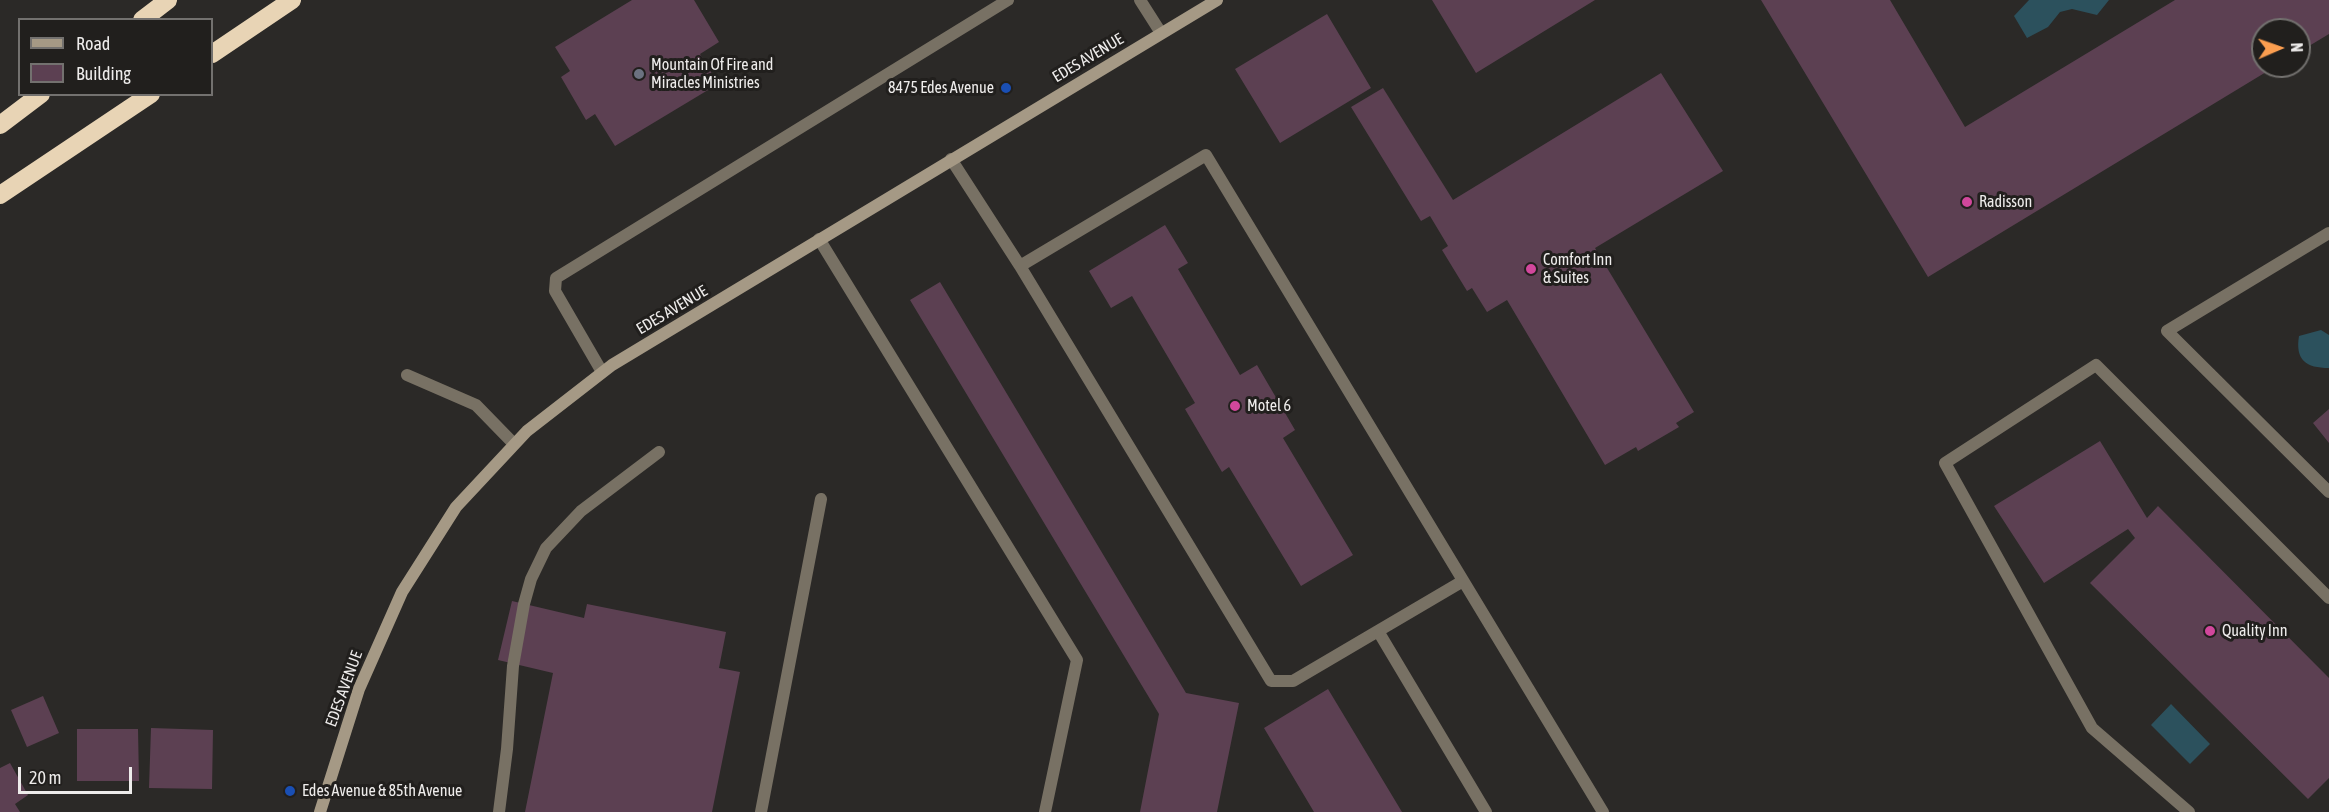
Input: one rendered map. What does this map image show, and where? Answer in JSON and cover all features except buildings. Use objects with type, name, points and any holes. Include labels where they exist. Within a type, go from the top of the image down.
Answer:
[{"type":"highway","points":[[145,18],[168,0]]},
{"type":"highway","points":[[213,53],[292,0]]},
{"type":"highway","points":[[0,125],[38,96]]},
{"type":"highway","points":[[0,195],[148,96]]},
{"type":"street","name":"EDES AVENUE","points":[[320,812],[359,689],[402,592],[456,507],[527,431],[602,372],[1217,0]]},
{"type":"lane","points":[[602,372],[555,291],[556,278],[1008,0]]},
{"type":"lane","points":[[1140,0],[1161,33]]},
{"type":"lane","points":[[1020,266],[1206,155],[1603,812]]},
{"type":"lane","points":[[951,159],[1020,266],[1272,681],[1293,681],[1463,581]]},
{"type":"lane","points":[[2329,233],[2167,332],[2329,492]]},
{"type":"lane","points":[[819,239],[1077,660],[1045,812]]},
{"type":"lane","points":[[2189,812],[2092,728],[1945,463],[2096,365],[2329,598]]},
{"type":"lane","points":[[407,375],[476,405],[514,444]]},
{"type":"lane","points":[[499,812],[507,749],[513,666],[531,579],[546,548],[581,511],[659,452]]},
{"type":"lane","points":[[761,812],[821,499]]},
{"type":"lane","points":[[1378,631],[1486,812]]},
{"type":"water","points":[[2029,0],[2109,0],[2097,15],[2072,9],[2060,12],[2048,27],[2027,38],[2014,16]]},
{"type":"water","points":[[2321,330],[2329,335],[2329,368],[2308,364],[2299,351],[2299,336]]},
{"type":"water","points":[[2171,704],[2210,744],[2190,764],[2151,725]]},
{"type":"place","name":"Mountain Of Fire and Miracles Ministries","points":[[639,74]]},
{"type":"place","name":"8475 Edes Avenue","points":[[1006,88]]},
{"type":"place","name":"Radisson","points":[[1967,202]]},
{"type":"place","name":"Comfort Inn & Suites","points":[[1531,269]]},
{"type":"place","name":"Motel 6","points":[[1235,406]]},
{"type":"place","name":"Quality Inn","points":[[2210,631]]},
{"type":"place","name":"Edes Avenue & 85th Avenue","points":[[290,791]]}]
